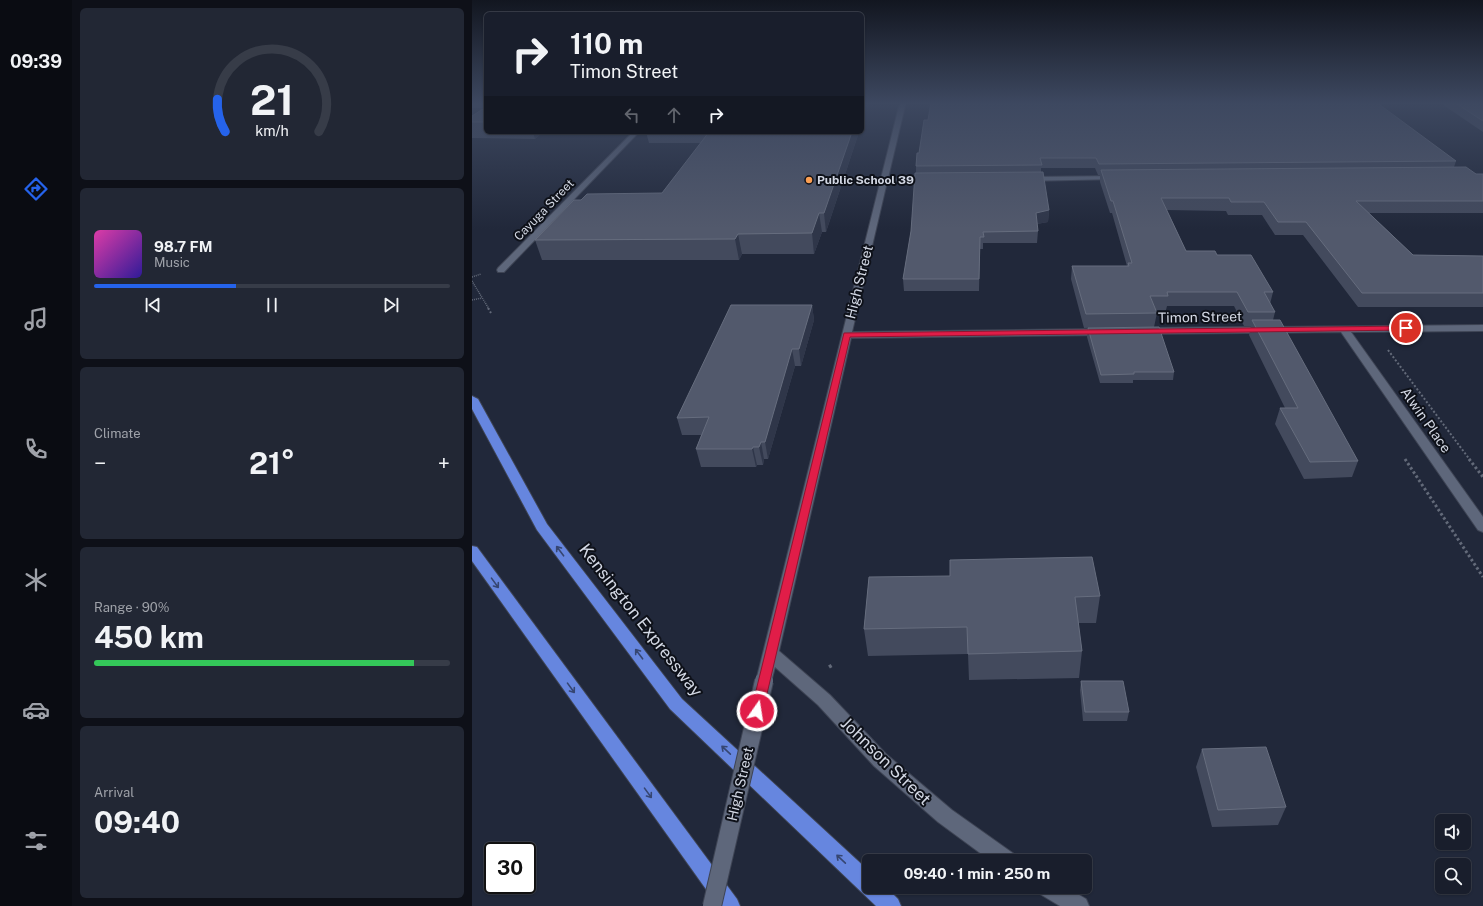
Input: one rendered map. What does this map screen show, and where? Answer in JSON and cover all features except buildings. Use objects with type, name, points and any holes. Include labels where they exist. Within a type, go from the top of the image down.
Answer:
[{"type":"highway","name":"Kensington Expressway","points":[[472,399],[542,527],[676,704],[862,878]]},
{"type":"highway","points":[[472,551],[730,906]]},
{"type":"highway","name":"Kensington Expressway","points":[[878,894],[891,906]]},
{"type":"street","name":"Cayuga Street","points":[[501,270],[624,144]]},
{"type":"street","name":"High Street","points":[[712,906],[846,334],[893,144]]},
{"type":"street","points":[[1020,179],[1124,178]]},
{"type":"street","points":[[884,180],[940,180]]},
{"type":"street","name":"Timon Street","points":[[1129,331],[1483,328]]},
{"type":"street","name":"Alwin Place","points":[[1344,329],[1483,527]]},
{"type":"street","points":[[846,334],[1113,332]]},
{"type":"street","name":"Johnson Street","points":[[771,654],[824,700],[886,765],[945,816],[997,854]]},
{"type":"street","points":[[1059,894],[1079,906]]},
{"type":"path","points":[[472,277],[478,275]]},
{"type":"path","points":[[472,281],[491,313]]},
{"type":"path","points":[[472,300],[482,298]]},
{"type":"path","points":[[1388,349],[1483,477]]},
{"type":"path","points":[[829,667],[834,664]]},
{"type":"place","name":"Public School 39","points":[[809,180]]},
{"type":"route","points":[[757,711],[846,334],[1406,328]]}]
